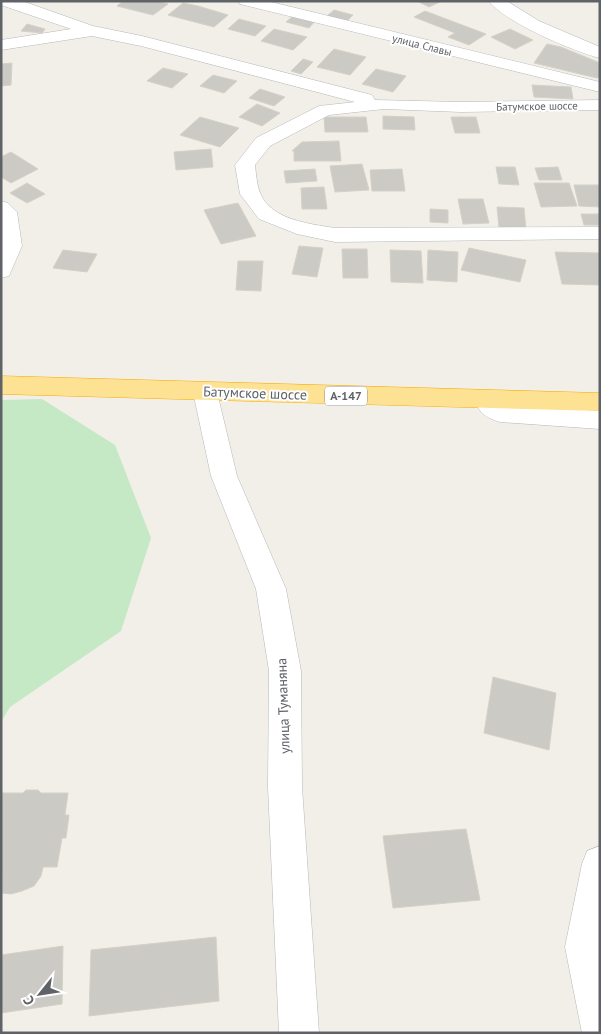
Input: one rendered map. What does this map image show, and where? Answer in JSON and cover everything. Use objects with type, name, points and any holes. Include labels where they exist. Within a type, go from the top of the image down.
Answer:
[{"type":"highway","name":"Батумское шоссе","points":[[1,385],[600,402]]},
{"type":"street","name":"Батумское шоссе","points":[[6,1],[92,31],[384,104]]},
{"type":"street","name":"улица Славы","points":[[246,1],[600,87]]},
{"type":"street","points":[[498,1],[510,12],[543,29],[600,53]]},
{"type":"street","name":"Батумское шоссе","points":[[1,45],[92,31]]},
{"type":"street","name":"Батумское шоссе","points":[[600,105],[461,107],[384,104],[324,110],[263,142],[245,165],[250,194],[266,215],[297,228],[335,235],[600,233]]},
{"type":"street","points":[[1,207],[7,212],[11,246],[1,272]]},
{"type":"street","name":"улица Туманяна","points":[[205,392],[224,476],[271,589],[285,671],[285,786],[299,1033]]},
{"type":"street","points":[[488,400],[490,406],[500,413],[600,420]]},
{"type":"street","points":[[600,864],[584,947],[600,1029]]},
{"type":"green space","points":[[42,399],[115,445],[151,538],[121,631],[10,707],[1,722],[1,400]]},
{"type":"building","points":[[123,1],[157,1],[168,4],[153,15],[117,6]]},
{"type":"building","points":[[417,1],[442,1],[429,7]]},
{"type":"building","points":[[183,3],[228,15],[214,27],[168,15]]},
{"type":"building","points":[[334,10],[353,15],[347,21],[327,16]]},
{"type":"building","points":[[425,11],[486,34],[469,45],[448,37],[455,33],[414,17]]},
{"type":"building","points":[[293,16],[315,21],[309,28],[286,22]]},
{"type":"building","points":[[239,19],[266,26],[255,36],[228,29]]},
{"type":"building","points":[[27,24],[45,29],[42,33],[21,31]]},
{"type":"building","points":[[274,29],[307,37],[293,50],[261,41]]},
{"type":"building","points":[[510,29],[533,40],[515,49],[491,37]]},
{"type":"building","points":[[547,44],[561,47],[600,63],[599,77],[534,63]]},
{"type":"building","points":[[334,49],[366,57],[350,75],[317,67]]},
{"type":"building","points":[[303,59],[313,62],[301,74],[291,71]]},
{"type":"building","points":[[12,63],[11,85],[1,86],[1,64]]},
{"type":"building","points":[[163,68],[188,74],[172,88],[147,81]]},
{"type":"building","points":[[376,69],[406,76],[393,92],[362,84]]},
{"type":"building","points":[[213,75],[237,81],[224,93],[200,86]]},
{"type":"building","points":[[532,85],[571,87],[573,99],[534,97]]},
{"type":"building","points":[[260,89],[285,97],[274,106],[249,98]]},
{"type":"building","points":[[257,104],[280,113],[262,126],[239,117]]},
{"type":"building","points":[[383,116],[414,117],[415,130],[383,129]]},
{"type":"building","points":[[200,117],[239,128],[220,147],[180,135]]},
{"type":"building","points":[[324,117],[366,117],[368,132],[325,132]]},
{"type":"building","points":[[451,117],[476,117],[480,133],[455,133]]},
{"type":"building","points":[[339,141],[341,161],[294,161],[294,151],[292,151],[302,142]]},
{"type":"building","points":[[211,149],[213,167],[176,170],[174,152]]},
{"type":"building","points":[[11,152],[38,169],[11,183],[1,177],[1,157]]},
{"type":"building","points":[[362,164],[369,190],[335,192],[330,166]]},
{"type":"building","points":[[496,167],[515,167],[519,185],[499,184]]},
{"type":"building","points":[[558,167],[562,180],[539,180],[535,168]]},
{"type":"building","points":[[315,169],[317,181],[286,183],[284,171]]},
{"type":"building","points":[[402,169],[405,191],[372,191],[370,170]]},
{"type":"building","points":[[27,183],[45,194],[27,203],[10,193]]},
{"type":"building","points":[[534,183],[569,183],[577,206],[541,207]]},
{"type":"building","points":[[574,185],[600,185],[600,207],[579,206]]},
{"type":"building","points":[[324,187],[327,209],[302,209],[301,188]]},
{"type":"building","points":[[458,199],[483,199],[489,223],[463,224]]},
{"type":"building","points":[[238,203],[256,236],[221,244],[204,210]]},
{"type":"building","points":[[497,207],[524,208],[526,230],[499,228]]},
{"type":"building","points":[[430,209],[448,210],[448,223],[430,222]]},
{"type":"building","points":[[581,214],[600,214],[600,225],[584,225]]},
{"type":"building","points":[[299,246],[323,248],[317,277],[292,274]]},
{"type":"building","points":[[469,248],[526,260],[520,282],[461,270]]},
{"type":"building","points":[[342,249],[367,249],[368,278],[343,278]]},
{"type":"building","points":[[63,250],[97,254],[87,272],[53,268]]},
{"type":"building","points":[[390,250],[421,251],[423,283],[391,282]]},
{"type":"building","points":[[428,250],[458,252],[457,282],[427,280]]},
{"type":"building","points":[[555,252],[600,253],[600,285],[562,284]]},
{"type":"building","points":[[238,261],[263,261],[261,291],[236,290]]},
{"type":"building","points":[[493,677],[556,693],[549,750],[484,733]]},
{"type":"building","points":[[26,790],[38,790],[41,793],[68,793],[65,815],[69,815],[66,838],[62,838],[57,867],[43,867],[41,876],[34,886],[11,894],[2,893],[1,793],[23,793]]},
{"type":"building","points":[[466,829],[480,900],[393,908],[383,836]]},
{"type":"building","points":[[216,937],[219,1001],[89,1016],[91,950]]},
{"type":"building","points":[[63,946],[62,1004],[1,1013],[1,955]]}]
